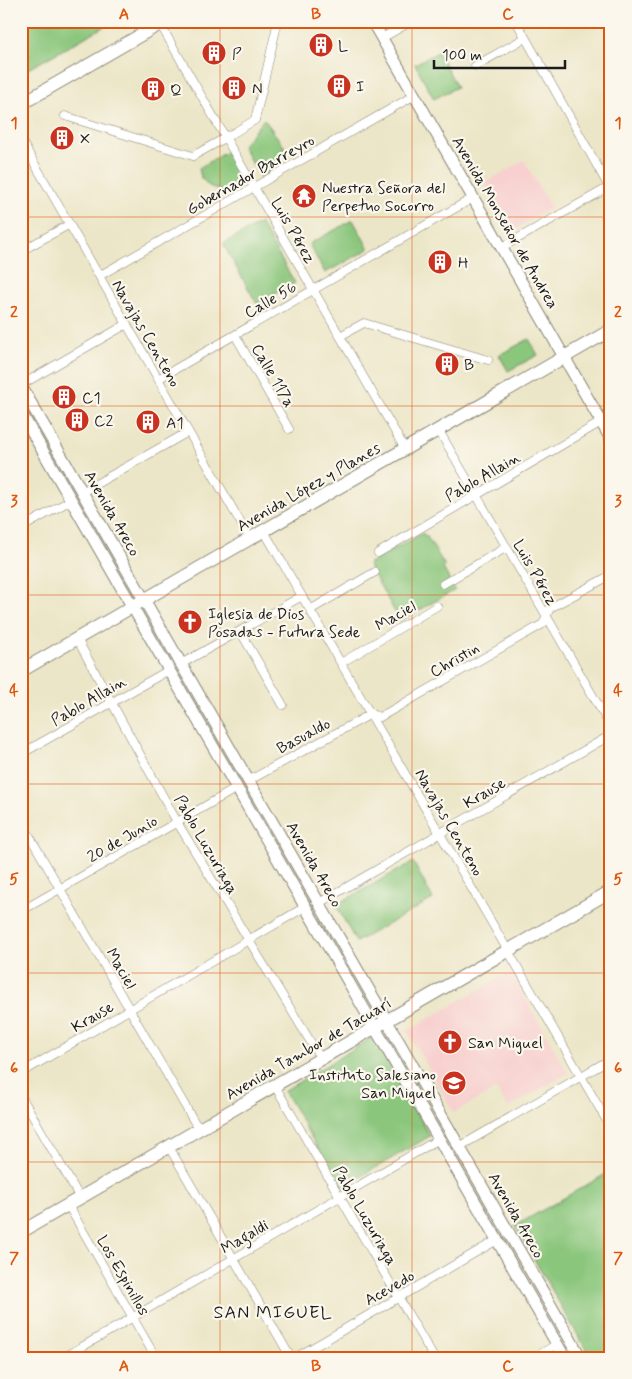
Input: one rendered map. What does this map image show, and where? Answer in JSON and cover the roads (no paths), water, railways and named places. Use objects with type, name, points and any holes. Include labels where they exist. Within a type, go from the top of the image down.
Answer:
[{"type":"main road","name":"Avenida Monseñor de Andrea","points":[[372,21],[611,439]]},
{"type":"main road","points":[[21,104],[162,23]]},
{"type":"main road","name":"Avenida López y Planes","points":[[25,668],[611,330]]},
{"type":"main road","name":"Avenida Areco","points":[[21,386],[319,903],[439,1138],[565,1358]]},
{"type":"main road","name":"Avenida Areco","points":[[21,413],[305,906],[459,1147],[580,1358]]},
{"type":"main road","name":"Avenida Tambor de Tacuarí","points":[[21,1232],[611,891]]},
{"type":"street","points":[[66,116],[193,156],[255,120],[278,21]]},
{"type":"street","points":[[382,38],[412,21]]},
{"type":"street","points":[[502,248],[610,186],[516,21]]},
{"type":"street","name":"Luis Pérez","points":[[162,23],[405,449]]},
{"type":"street","points":[[475,66],[525,38]]},
{"type":"street","name":"Gobernador Barreyro","points":[[99,276],[415,96]]},
{"type":"street","name":"Navajas Centeno","points":[[21,140],[250,539]]},
{"type":"street","name":"Calle 56","points":[[158,379],[473,198]]},
{"type":"street","points":[[21,251],[70,224]]},
{"type":"street","points":[[340,336],[364,323],[488,360]]},
{"type":"street","points":[[21,386],[127,324]]},
{"type":"street","name":"Calle 117a","points":[[235,335],[289,429]]},
{"type":"street","name":"Pablo Allain","points":[[378,553],[601,422]]},
{"type":"street","name":"Luis Pérez","points":[[438,429],[611,727]]},
{"type":"street","points":[[82,492],[188,432]]},
{"type":"street","points":[[21,528],[71,500]]},
{"type":"street","name":"Navajas Centeno","points":[[264,531],[611,1128]]},
{"type":"street","points":[[443,584],[507,547]]},
{"type":"street","points":[[310,610],[375,572]]},
{"type":"street","points":[[547,617],[550,608],[611,575]]},
{"type":"street","points":[[181,664],[302,596]]},
{"type":"street","name":"Maciel","points":[[341,663],[438,606]]},
{"type":"street","name":"Christin","points":[[371,714],[380,717],[543,624],[547,617]]},
{"type":"street","points":[[240,631],[283,705]]},
{"type":"street","name":"Pablo Luzuriaga","points":[[77,639],[177,822],[321,1059]]},
{"type":"street","points":[[21,653],[25,668]]},
{"type":"street","name":"Pablo Allain","points":[[21,754],[169,670]]},
{"type":"street","name":"Basualdo","points":[[248,781],[371,714]]},
{"type":"street","name":"Krause","points":[[319,903],[611,734]]},
{"type":"street","name":"20 de Junio","points":[[21,911],[237,788]]},
{"type":"street","name":"Maciel","points":[[21,821],[199,1130]]},
{"type":"street","name":"Krause","points":[[21,1072],[305,906]]},
{"type":"street","points":[[459,1147],[611,1059]]},
{"type":"street","name":"Pablo Luzuriaga","points":[[275,1086],[434,1358]]},
{"type":"street","points":[[21,1096],[80,1198]]},
{"type":"street","name":"Magaldi","points":[[63,1358],[439,1138]]},
{"type":"street","points":[[169,1147],[293,1358]]},
{"type":"street","name":"Los Espinillos","points":[[68,1206],[156,1358]]},
{"type":"street","name":"Acevedo","points":[[293,1358],[497,1240]]},
{"type":"street","points":[[534,1358],[557,1344]]},
{"type":"place","name":"L","points":[[321,45]]},
{"type":"place","name":"P","points":[[214,53]]},
{"type":"place","name":"I","points":[[339,86]]},
{"type":"place","name":"N","points":[[234,88]]},
{"type":"place","name":"Q","points":[[153,89]]},
{"type":"place","name":"X","points":[[62,138]]},
{"type":"place","name":"Nuestra Señora del Perpetuo Socorro","points":[[304,196]]},
{"type":"place","name":"H","points":[[440,262]]},
{"type":"place","name":"B","points":[[447,364]]},
{"type":"place","name":"C1","points":[[64,397]]},
{"type":"place","name":"C2","points":[[77,420]]},
{"type":"place","name":"A1","points":[[148,422]]},
{"type":"place","name":"Iglesia de Dios Posadas - Futura Sede","points":[[190,622]]},
{"type":"place","name":"San Miguel","points":[[450,1042]]},
{"type":"place","name":"Instituto Salesiano San Miguel","points":[[454,1083]]},
{"type":"district","name":"SAN MIGUEL","points":[[273,1312]]}]
